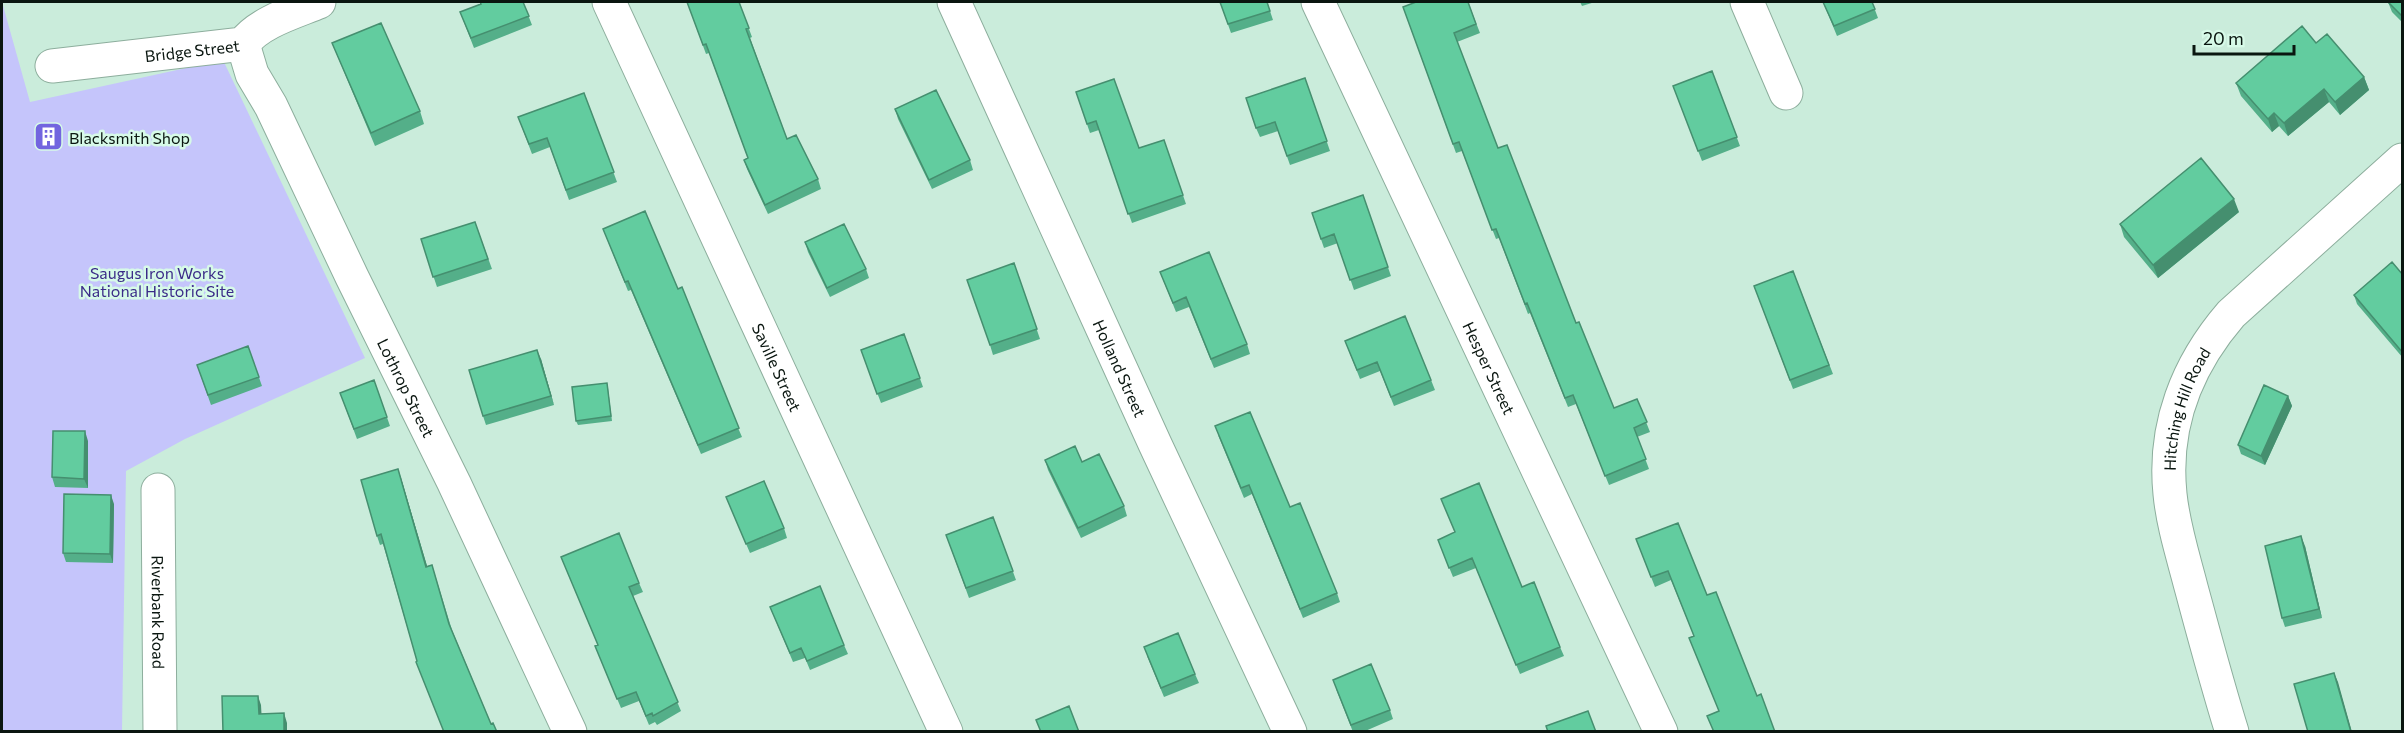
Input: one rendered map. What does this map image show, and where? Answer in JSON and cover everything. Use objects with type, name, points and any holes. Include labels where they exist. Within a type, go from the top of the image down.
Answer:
[{"type":"street","name":"Bridge Street","points":[[52,66],[243,44],[250,35],[277,20],[319,2]]},
{"type":"street","name":"Saville Street","points":[[609,2],[946,732]]},
{"type":"street","name":"Holland Street","points":[[954,2],[1155,444],[1290,732]]},
{"type":"street","name":"Hesper Street","points":[[1318,2],[1661,732]]},
{"type":"street","points":[[1747,2],[1785,93]]},
{"type":"street","name":"Lothrop Street","points":[[243,44],[252,74],[271,106],[352,277],[454,483],[570,732]]},
{"type":"street","name":"Hitching Hill Road","points":[[2232,732],[2173,517],[2168,473],[2169,451],[2177,408],[2193,367],[2231,314],[2402,163]]},
{"type":"street","name":"Riverbank Road","points":[[158,490],[160,732]]},
{"type":"green space","name":"Saugus Iron Works National Historic Site","points":[[2,2],[30,102],[223,60],[365,358],[185,439],[126,471],[122,731],[2,731]]},
{"type":"building","points":[[480,2],[523,2],[529,16],[471,38],[460,12],[481,4]]},
{"type":"building","points":[[687,2],[739,2],[749,28],[746,29],[787,139],[796,135],[818,179],[765,205],[744,160],[748,158],[706,44],[703,45]]},
{"type":"building","points":[[1220,2],[1267,2],[1270,11],[1228,24]]},
{"type":"building","points":[[1416,2],[1468,2],[1476,24],[1454,33],[1498,148],[1507,145],[1576,323],[1579,322],[1614,408],[1637,399],[1647,422],[1634,428],[1646,459],[1605,476],[1573,395],[1565,398],[1496,229],[1492,230],[1459,142],[1453,144],[1403,7]]},
{"type":"building","points":[[1823,2],[1872,2],[1875,9],[1834,26]]},
{"type":"building","points":[[2388,2],[2403,2],[2403,17]]},
{"type":"building","points":[[381,23],[420,111],[371,133],[332,43]]},
{"type":"building","points":[[2302,26],[2316,43],[2327,34],[2364,77],[2335,102],[2324,89],[2284,123],[2274,113],[2268,119],[2236,83]]},
{"type":"building","points":[[1712,71],[1737,137],[1698,151],[1673,86]]},
{"type":"building","points":[[1305,78],[1327,141],[1287,156],[1275,122],[1256,128],[1246,98]]},
{"type":"building","points":[[1114,79],[1139,148],[1164,140],[1183,195],[1128,214],[1096,121],[1087,124],[1076,92]]},
{"type":"building","points":[[936,90],[970,160],[929,180],[895,109]]},
{"type":"building","points":[[584,93],[614,172],[566,190],[547,138],[529,144],[518,117]]},
{"type":"building","points":[[2201,158],[2234,199],[2153,265],[2120,224]]},
{"type":"building","points":[[1363,195],[1388,267],[1350,280],[1334,234],[1321,239],[1312,213]]},
{"type":"building","points":[[645,211],[678,289],[682,287],[739,428],[698,445],[628,281],[625,282],[603,229]]},
{"type":"building","points":[[475,222],[488,259],[433,277],[421,239]]},
{"type":"building","points":[[844,224],[866,269],[827,288],[805,242]]},
{"type":"building","points":[[1209,252],[1247,344],[1211,359],[1186,297],[1173,303],[1160,272]]},
{"type":"building","points":[[2392,262],[2403,275],[2403,353],[2354,295]]},
{"type":"building","points":[[1014,263],[1037,329],[990,345],[967,280]]},
{"type":"building","points":[[1793,271],[1829,365],[1790,380],[1754,286]]},
{"type":"building","points":[[1405,316],[1431,380],[1391,397],[1377,362],[1357,370],[1345,341]]},
{"type":"building","points":[[904,334],[920,378],[877,394],[861,350]]},
{"type":"building","points":[[248,346],[259,377],[208,395],[197,365]]},
{"type":"building","points":[[537,350],[551,396],[483,416],[469,370]]},
{"type":"building","points":[[374,380],[387,417],[354,429],[340,393]]},
{"type":"building","points":[[607,383],[611,416],[576,421],[572,387]]},
{"type":"building","points":[[2264,385],[2288,396],[2261,456],[2238,445]]},
{"type":"building","points":[[1250,412],[1290,507],[1300,503],[1337,593],[1300,609],[1249,485],[1241,488],[1215,426]]},
{"type":"building","points":[[53,431],[85,431],[84,479],[52,477]]},
{"type":"building","points":[[1075,446],[1082,462],[1099,454],[1124,506],[1078,528],[1045,460]]},
{"type":"building","points":[[398,469],[426,567],[432,565],[449,624],[491,724],[493,723],[497,732],[444,732],[416,662],[381,534],[377,536],[361,480]]},
{"type":"building","points":[[764,481],[784,528],[746,544],[726,497]]},
{"type":"building","points":[[1479,483],[1522,587],[1534,582],[1560,647],[1516,665],[1472,558],[1449,568],[1438,540],[1455,532],[1441,499]]},
{"type":"building","points":[[64,494],[111,495],[110,554],[63,553]]},
{"type":"building","points":[[993,517],[1013,571],[966,588],[946,535]]},
{"type":"building","points":[[1678,523],[1707,595],[1716,592],[1757,696],[1761,694],[1775,732],[1714,732],[1707,716],[1719,711],[1689,638],[1694,636],[1668,571],[1651,577],[1636,539]]},
{"type":"building","points":[[619,533],[639,583],[629,587],[678,702],[653,716],[652,713],[646,716],[636,692],[617,699],[595,646],[598,645],[561,557]]},
{"type":"building","points":[[2301,536],[2319,609],[2282,618],[2265,546]]},
{"type":"building","points":[[820,586],[844,645],[807,661],[801,648],[790,653],[770,607]]},
{"type":"building","points":[[1178,633],[1195,674],[1161,688],[1144,647]]},
{"type":"building","points":[[1371,664],[1390,710],[1351,725],[1333,680]]},
{"type":"building","points":[[2334,673],[2351,732],[2308,732],[2294,684]]},
{"type":"building","points":[[222,696],[258,696],[259,714],[284,713],[284,732],[223,732]]},
{"type":"building","points":[[1069,706],[1079,732],[1041,732],[1036,720]]},
{"type":"building","points":[[1588,711],[1596,732],[1548,732],[1546,726]]},
{"type":"place","name":"Blacksmith Shop","points":[[48,137]]}]
